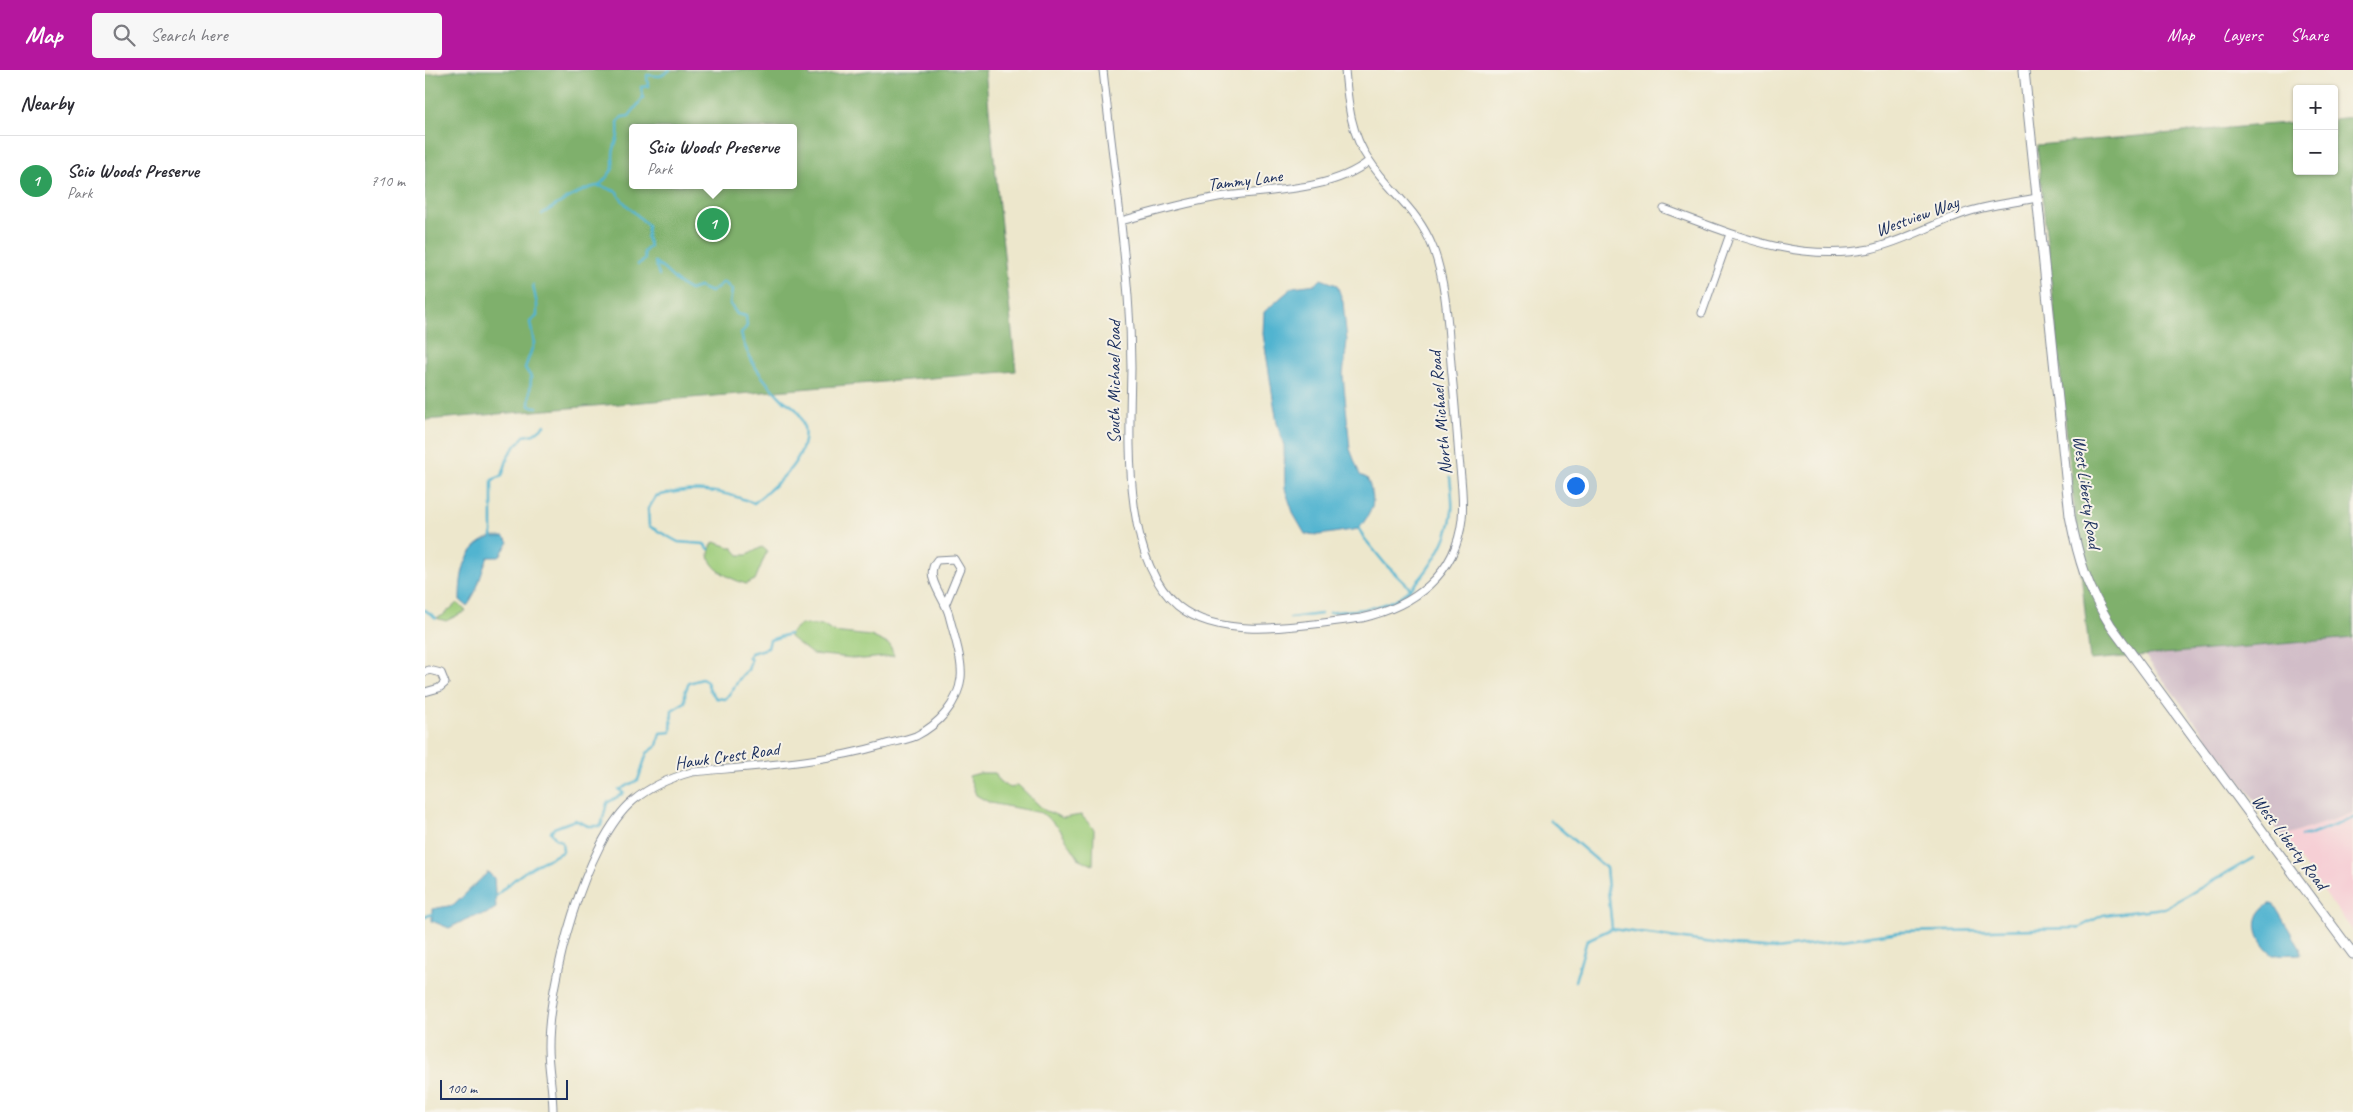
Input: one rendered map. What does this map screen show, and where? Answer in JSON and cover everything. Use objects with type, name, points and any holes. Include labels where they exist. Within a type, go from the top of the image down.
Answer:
[{"type":"main road","name":"West Liberty Road","points":[[2023,70],[2070,516],[2077,550],[2092,595],[2111,626],[2353,954]]},
{"type":"street","name":"South Michael Road","points":[[1103,70],[1121,221],[1130,325],[1129,451],[1141,542],[1148,564],[1161,588],[1180,607],[1226,627],[1252,629]]},
{"type":"street","name":"North Michael Road","points":[[1252,629],[1362,618],[1397,607],[1413,598],[1432,583],[1452,554],[1459,537],[1463,501],[1443,290],[1439,266],[1433,247],[1412,210],[1369,161],[1353,129],[1345,70]]},
{"type":"street","name":"Tammy Lane","points":[[1121,221],[1206,199],[1294,188],[1344,175],[1360,168],[1369,161]]},
{"type":"street","name":"Westview Way","points":[[1664,209],[1769,246],[1807,252],[1838,252],[1869,249],[1892,243],[1963,214],[2037,198]]},
{"type":"street","points":[[1703,313],[1731,234]]},
{"type":"street","name":"Hawk Crest Road","points":[[553,1112],[548,1047],[550,1017],[560,966],[574,912],[594,857],[614,821],[633,801],[655,786],[692,772],[811,761],[860,752],[915,736],[934,725],[948,709],[956,695],[961,678],[956,645],[946,603],[931,574],[931,567],[937,560],[946,558],[954,559],[960,569],[946,603]]},
{"type":"street","points":[[425,672],[429,670],[441,673],[445,683],[439,688],[425,692]]},
{"type":"shaded area","points":[[2353,638],[2353,813],[2283,837],[2145,656]]},
{"type":"shaded area","points":[[2353,813],[2353,931],[2283,837]]},
{"type":"green space","points":[[460,70],[809,70],[810,77],[875,70],[985,70],[1016,371],[425,420],[425,75]]},
{"type":"green space","points":[[2353,117],[2353,638],[2090,660],[2037,145],[2293,122],[2293,175],[2338,175],[2338,119]]},
{"type":"green space","points":[[714,542],[733,548],[739,555],[747,555],[762,547],[767,551],[755,580],[746,584],[723,574],[717,569],[709,557]]},
{"type":"green space","points":[[457,603],[466,611],[446,621],[436,618],[442,616]]},
{"type":"green space","points":[[800,624],[824,626],[833,632],[871,636],[890,645],[894,656],[863,659],[812,654],[790,637],[789,634]]},
{"type":"green space","points":[[980,773],[995,773],[1000,783],[1011,788],[1018,785],[1044,810],[1063,818],[1081,815],[1094,829],[1093,865],[1079,859],[1059,828],[1042,813],[990,803],[976,795],[969,776]]},
{"type":"water","points":[[1321,279],[1337,285],[1343,302],[1347,341],[1343,375],[1350,449],[1360,475],[1367,478],[1373,499],[1371,510],[1359,529],[1319,535],[1305,534],[1294,515],[1285,489],[1284,446],[1277,423],[1263,334],[1264,312],[1293,287],[1316,284]]},
{"type":"water","points":[[492,537],[504,537],[509,542],[499,557],[488,557],[476,590],[467,606],[460,600],[461,580],[465,562],[475,547]]},
{"type":"water","points":[[488,872],[494,878],[496,908],[486,914],[471,917],[449,928],[432,921],[432,909],[454,905]]},
{"type":"water","points":[[2269,904],[2273,904],[2276,908],[2300,948],[2301,954],[2273,955],[2262,944],[2257,929],[2258,915]]},
{"type":"waterway","points":[[599,186],[613,168],[613,151],[618,133],[618,122],[622,117],[629,116],[643,98],[641,87],[648,86],[647,75],[660,76],[670,70]]},
{"type":"waterway","points":[[542,214],[586,189],[598,186],[617,192],[622,200],[648,226],[647,237],[650,246],[644,252],[645,260],[638,264]]},
{"type":"waterway","points":[[659,275],[655,262],[680,284],[690,290],[699,287],[711,292],[724,282],[732,290],[730,304],[737,314],[746,316],[747,326],[741,334],[752,361],[774,391],[797,410],[804,426],[801,452],[794,464],[775,485],[754,503],[741,498],[706,491],[682,491],[656,496],[648,509],[649,526],[678,542],[704,544],[709,549]]},
{"type":"waterway","points":[[533,285],[537,316],[530,322],[534,343],[525,368],[531,377],[529,406],[537,407]]},
{"type":"waterway","points":[[492,537],[492,480],[502,476],[509,454],[524,436],[534,434],[545,425]]},
{"type":"waterway","points":[[1329,613],[1386,604],[1414,586],[1432,563],[1450,523],[1452,511],[1450,477]]},
{"type":"waterway","points":[[1359,529],[1386,565],[1410,588]]},
{"type":"waterway","points":[[425,610],[436,618]]},
{"type":"waterway","points":[[1290,618],[1321,614]]},
{"type":"waterway","points":[[496,896],[524,873],[563,851],[562,842],[555,838],[551,832],[554,828],[575,820],[588,826],[601,826],[607,803],[624,793],[619,790],[638,780],[647,753],[657,746],[660,733],[671,732],[672,710],[685,702],[685,692],[689,683],[702,679],[707,682],[716,698],[725,699],[741,676],[748,670],[751,660],[748,657],[751,653],[768,648],[770,640],[789,634]]},
{"type":"waterway","points":[[2301,836],[2308,836],[2353,818]]},
{"type":"waterway","points":[[1550,820],[1606,868],[1612,929],[1735,946],[1777,949],[1900,932],[2078,928],[2103,915],[2165,908],[2253,858]]},
{"type":"waterway","points":[[425,917],[432,914]]},
{"type":"waterway","points":[[1575,981],[1587,940],[1611,929]]},
{"type":"place","name":"Scio Woods Preserve","points":[[713,224]]}]
